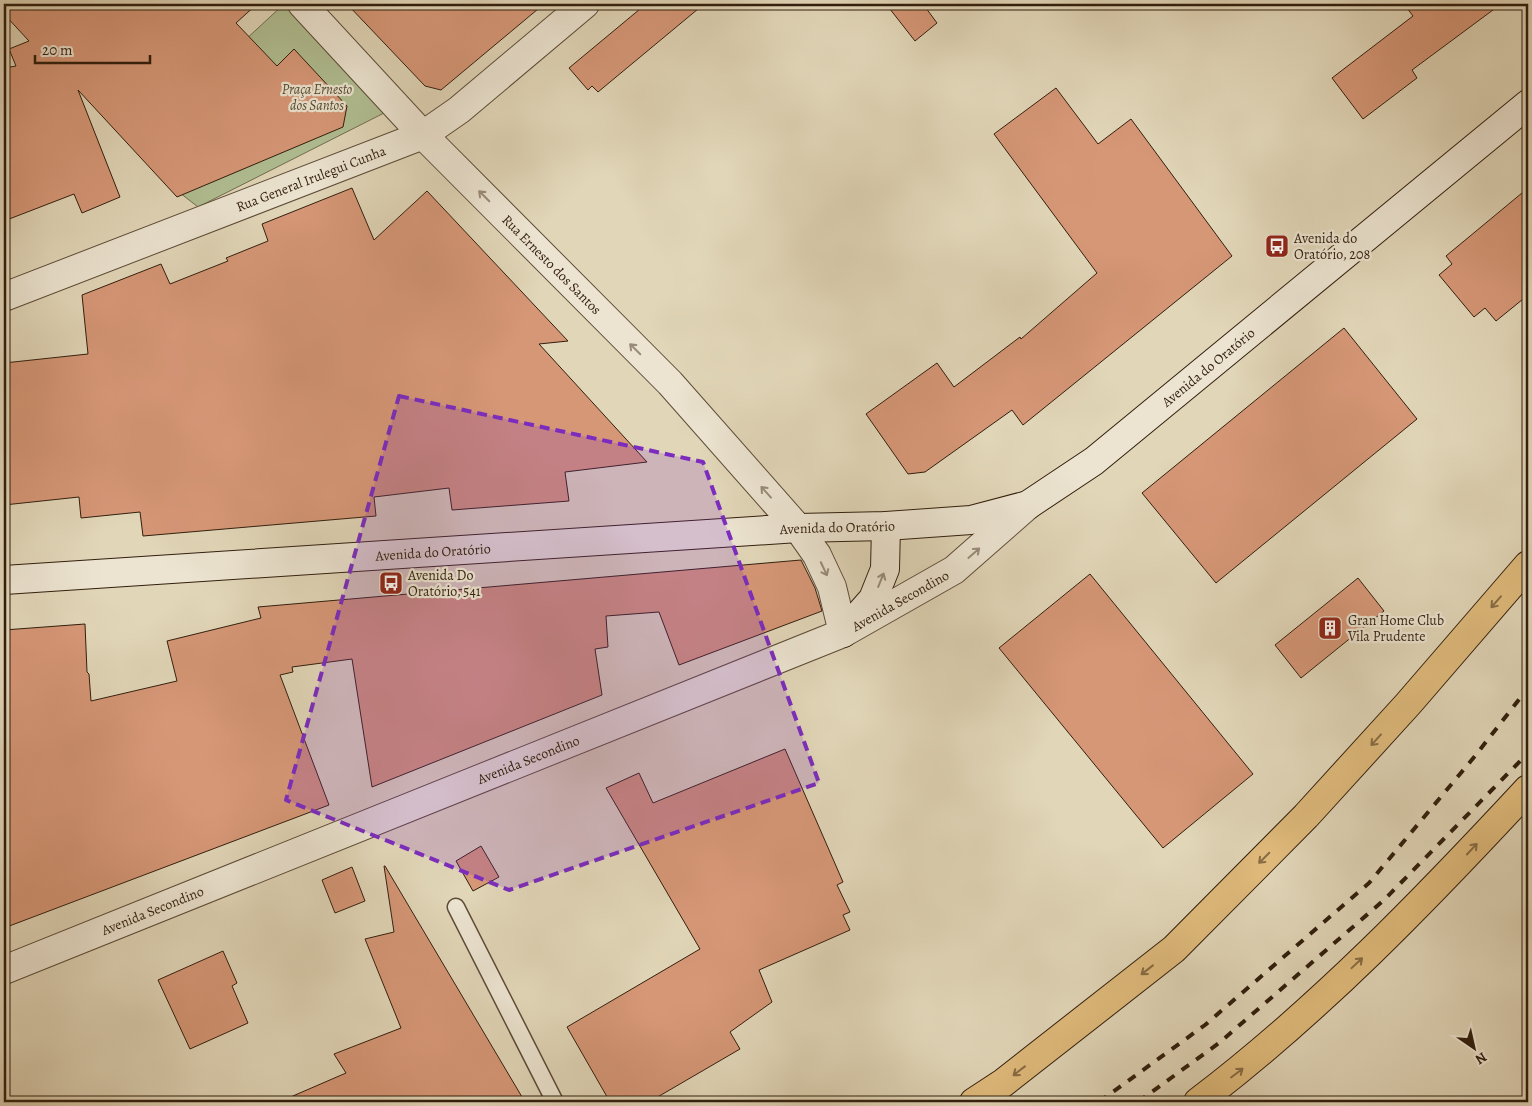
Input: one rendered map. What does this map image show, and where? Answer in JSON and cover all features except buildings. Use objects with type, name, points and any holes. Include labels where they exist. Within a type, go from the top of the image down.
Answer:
[{"type":"main road","points":[[974,1102],[1011,1077],[1174,949],[1306,816],[1408,704],[1528,565]]},
{"type":"main road","points":[[1198,1102],[1257,1058],[1429,896],[1528,789]]},
{"type":"street","name":"Rua Ernesto dos Santos","points":[[302,4],[423,135],[670,383],[798,528],[817,555],[832,586],[843,633]]},
{"type":"street","name":"Rua General Irulegui Cunha","points":[[4,297],[423,135],[459,110],[585,4]]},
{"type":"street","name":"Avenida do Oratório","points":[[4,580],[798,528],[886,526],[971,520],[1028,505],[1094,461],[1528,104]]},
{"type":"street","name":"Avenida Secondino","points":[[4,970],[843,633],[954,570],[1028,505]]},
{"type":"street","points":[[843,633],[873,599],[885,569],[886,526]]},
{"type":"lane","points":[[456,907],[555,1102]]},
{"type":"highlighted area","points":[[399,396],[703,462],[819,783],[509,890],[286,800]]},
{"type":"green space","name":"Praça Ernesto dos Santos","points":[[284,4],[390,110],[198,207],[166,182],[243,42]]},
{"type":"railway","points":[[1099,1102],[1205,1025],[1369,883],[1475,756],[1528,688]]},
{"type":"railway","points":[[1138,1102],[1219,1043],[1384,900],[1528,753]]},
{"type":"place","name":"Avenida do Oratório, 208","points":[[1277,246]]},
{"type":"place","name":"Avenida Do Oratório, 541","points":[[391,583]]},
{"type":"place","name":"Gran Home Club Vila Prudente","points":[[1330,628]]}]
